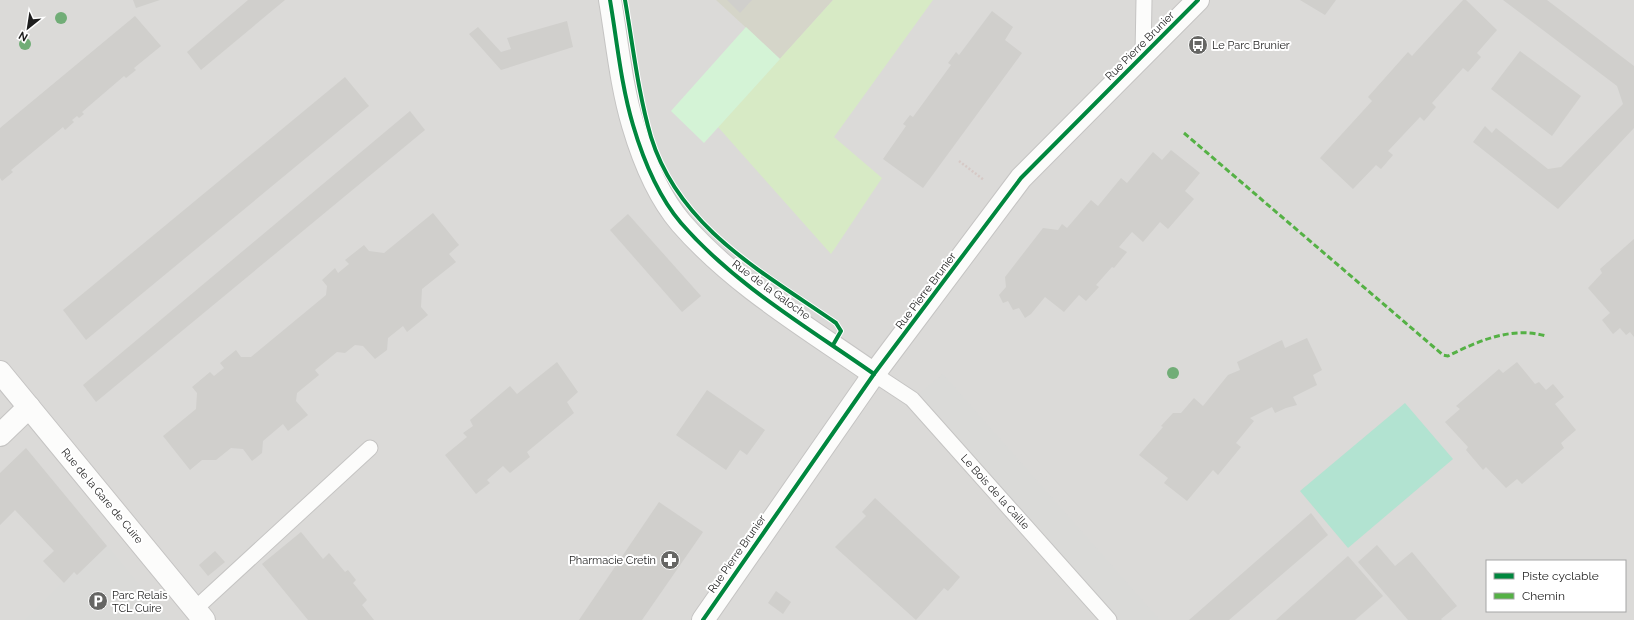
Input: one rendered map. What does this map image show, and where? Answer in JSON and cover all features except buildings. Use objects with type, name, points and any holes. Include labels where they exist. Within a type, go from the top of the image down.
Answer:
[{"type":"street","name":"Rue de la Galoche","points":[[610,0],[633,125],[645,159],[658,188],[680,222],[720,264],[760,295],[874,374]]},
{"type":"street","name":"Rue Pierre Brunier","points":[[702,620],[874,374],[1021,178],[1198,0]]},
{"type":"street","name":"Rue de la Gare de Cuire","points":[[0,372],[199,614]]},
{"type":"street","points":[[0,435],[28,407]]},
{"type":"lane","points":[[1143,55],[1142,13],[1144,0]]},
{"type":"lane","name":"Le Bois de la Caille","points":[[874,374],[912,399],[1109,620]]},
{"type":"lane","points":[[199,614],[370,448]]},
{"type":"path","points":[[959,161],[984,180]]},
{"type":"shaded area","points":[[0,0],[1634,0],[1634,620],[0,620]]},
{"type":"shaded area","points":[[716,0],[833,0],[780,59]]},
{"type":"shaded area","points":[[943,374],[1160,620],[1109,620],[912,399]]},
{"type":"shaded area","name":"Parc Relais TCL Cuire","points":[[107,546],[168,620],[25,620],[74,572],[77,575]]},
{"type":"green space","points":[[833,0],[933,0],[834,137],[882,178],[831,254],[718,127]]},
{"type":"green space","points":[[746,27],[780,59],[704,143],[671,111]]},
{"type":"green space","points":[[1405,403],[1453,459],[1348,548],[1300,491]]},
{"type":"marked path","points":[[1184,133],[1443,355],[1448,356],[1483,340],[1508,334],[1533,333],[1546,336]]},
{"type":"cycle path","points":[[610,0],[622,79],[633,125],[641,151],[652,177],[665,201],[681,223],[702,245],[748,286],[874,374]]},
{"type":"cycle path","points":[[625,0],[646,120],[664,169],[682,197],[703,223],[727,245],[753,266],[836,323],[841,331],[833,345]]},
{"type":"cycle path","points":[[703,620],[874,374],[1021,178],[1198,0]]},
{"type":"place","name":"Le Parc Brunier","points":[[1198,45]]},
{"type":"place","name":"Pharmacie Cretin","points":[[670,560]]},
{"type":"place","name":"Parc Relais TCL Cuire","points":[[98,601]]}]
